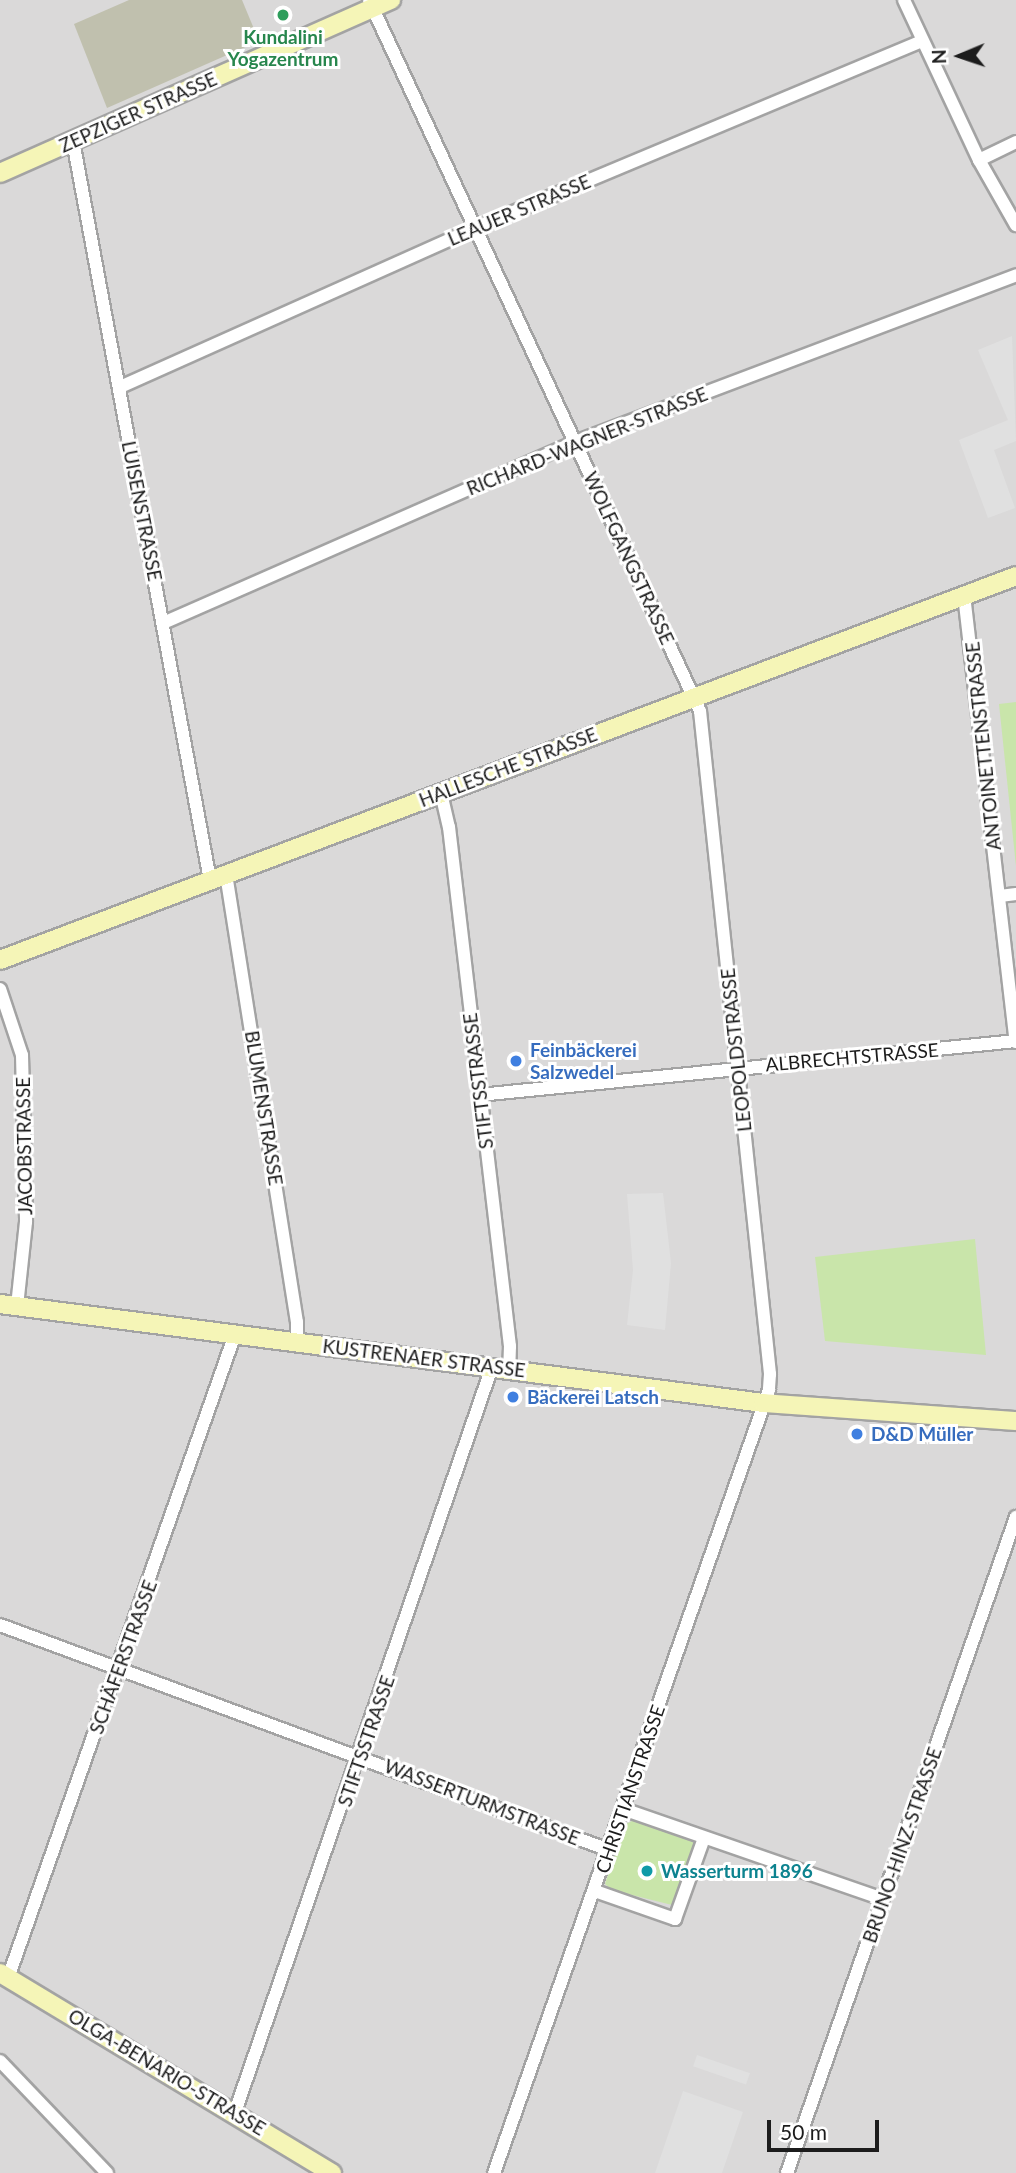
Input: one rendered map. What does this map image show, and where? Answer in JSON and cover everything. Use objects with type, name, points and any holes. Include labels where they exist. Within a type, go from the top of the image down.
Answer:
[{"type":"street","name":"ZEPZIGER STRASSE","points":[[0,173],[371,4],[391,0]]},
{"type":"street","points":[[904,0],[979,160],[1016,225]]},
{"type":"street","name":"WOLFGANGSTRASSE","points":[[371,4],[694,697]]},
{"type":"street","name":"LEAUER STRASSE","points":[[120,387],[475,228],[922,41]]},
{"type":"street","name":"LUISENSTRASSE","points":[[73,141],[163,623],[218,877]]},
{"type":"street","points":[[979,160],[1016,142]]},
{"type":"street","name":"RICHARD-WAGNER-STRASSE","points":[[163,623],[575,442],[1016,275]]},
{"type":"street","name":"HALLESCHE STRASSE","points":[[0,960],[1016,576]]},
{"type":"street","name":"ANTOINETTENSTRASSE","points":[[964,596],[1016,1042]]},
{"type":"street","name":"LEOPOLDSTRASSE","points":[[694,697],[702,723],[770,1374],[762,1403]]},
{"type":"street","name":"STIFTSSTRASSE","points":[[235,2112],[360,1757],[510,1346],[449,827],[441,793]]},
{"type":"street","name":"BLUMENSTRASSE","points":[[218,877],[298,1322],[297,1342]]},
{"type":"street","points":[[1000,896],[1016,894]]},
{"type":"street","name":"JACOBSTRASSE","points":[[0,989],[22,1048],[26,1222],[8,1305]]},
{"type":"street","name":"ALBRECHTSTRASSE","points":[[479,1095],[738,1067],[1016,1042]]},
{"type":"street","name":"KUSTRENAER STRASSE","points":[[8,1305],[762,1403],[1016,1421]]},
{"type":"street","name":"SCHÄFERSTRASSE","points":[[4,1976],[118,1669],[235,1334]]},
{"type":"street","name":"CHRISTIANSTRASSE","points":[[494,2173],[595,1891],[762,1403]]},
{"type":"street","name":"BRUNO-HINZ-STRASSE","points":[[787,2173],[1016,1517]]},
{"type":"street","name":"WASSERTURMSTRASSE","points":[[0,1625],[609,1850]]},
{"type":"street","points":[[623,1809],[883,1899]]},
{"type":"street","points":[[595,1891],[675,1919],[704,1838]]},
{"type":"street","name":"OLGA-BENARIO-STRASSE","points":[[4,1976],[235,2112],[332,2173]]},
{"type":"street","points":[[0,2061],[107,2173]]},
{"type":"shaded area","points":[[0,0],[1016,0],[1016,2173],[0,2173]]},
{"type":"shaded area","points":[[129,0],[242,0],[259,41],[107,108],[74,24]]},
{"type":"shaded area","points":[[1012,336],[1016,441],[994,450],[1015,508],[988,518],[959,440],[1008,420],[978,350]]},
{"type":"shaded area","points":[[663,1193],[671,1263],[665,1330],[627,1325],[633,1270],[627,1194]]},
{"type":"shaded area","points":[[697,2055],[750,2073],[746,2085],[693,2066]]},
{"type":"shaded area","points":[[683,2091],[743,2112],[722,2173],[655,2173]]},
{"type":"green space","points":[[1016,702],[1016,866],[999,704]]},
{"type":"green space","points":[[975,1239],[986,1355],[825,1341],[815,1257]]},
{"type":"green space","points":[[634,1820],[693,1842],[694,1849],[672,1905],[612,1890],[605,1884],[624,1825]]},
{"type":"place","name":"Kundalini Yogazentrum","points":[[283,15]]},
{"type":"place","name":"Feinbäckerei Salzwedel","points":[[516,1061]]},
{"type":"place","name":"Bäckerei Latsch","points":[[513,1397]]},
{"type":"place","name":"D&D Müller","points":[[857,1434]]},
{"type":"place","name":"Wasserturm 1896","points":[[647,1871]]}]
